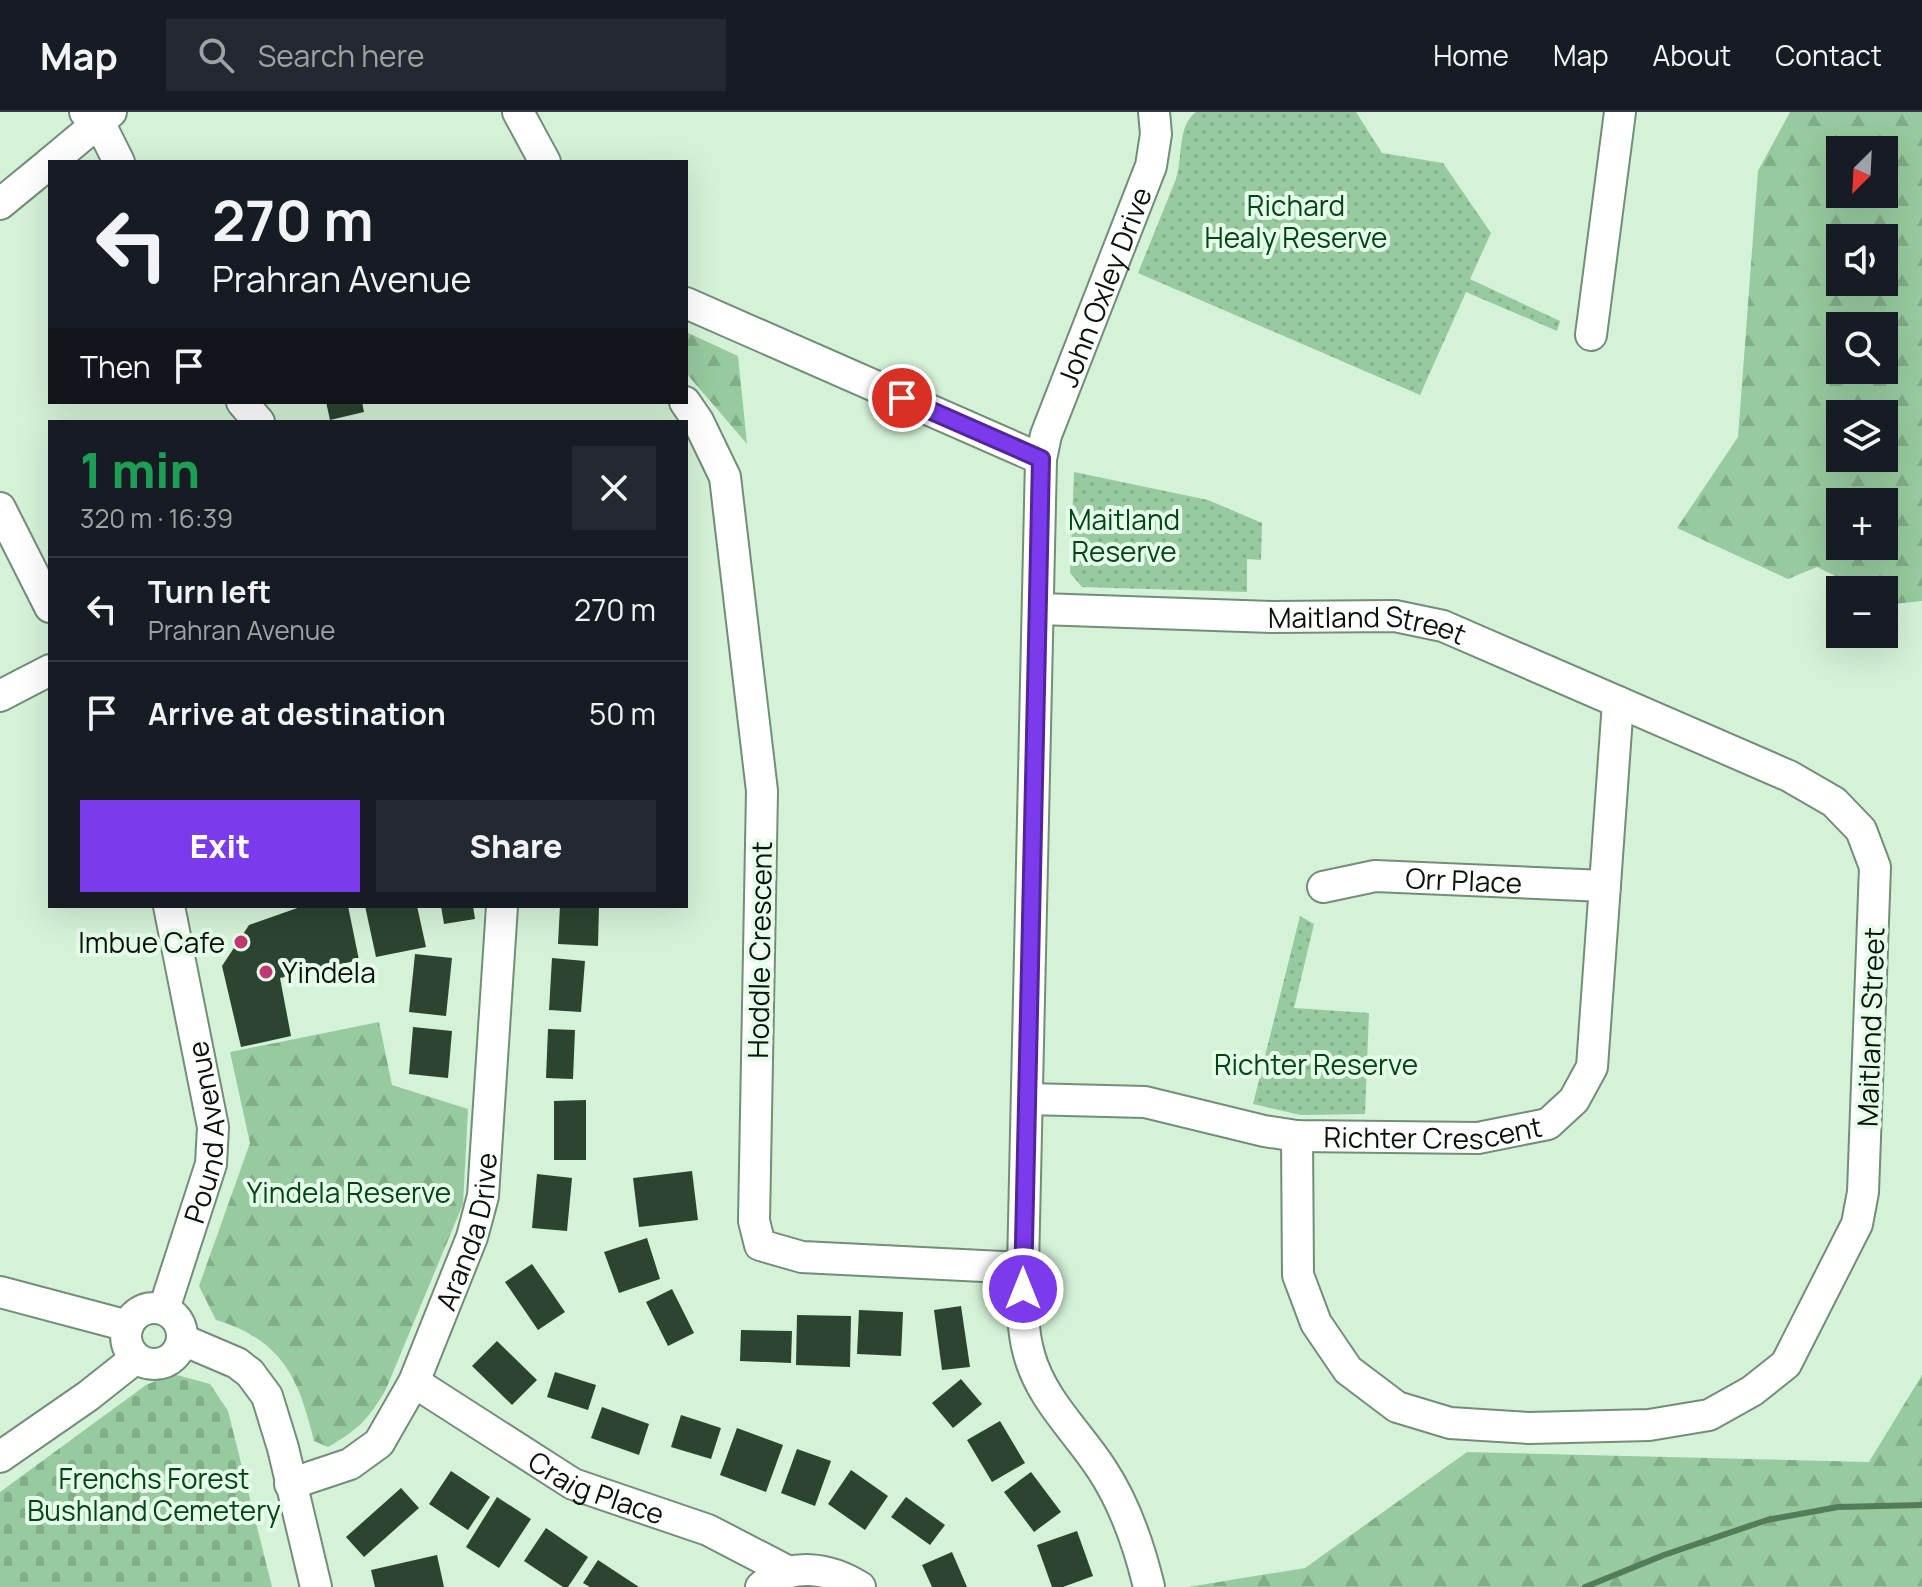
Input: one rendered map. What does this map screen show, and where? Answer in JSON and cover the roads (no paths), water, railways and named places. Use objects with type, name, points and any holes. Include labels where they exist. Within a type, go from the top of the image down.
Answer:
[{"type":"street","points":[[518,112],[544,160]]},
{"type":"street","name":"John Oxley Drive","points":[[1149,1587],[1140,1548],[1117,1496],[1101,1468],[1046,1395],[1035,1371],[1024,1332],[1023,1268],[1041,459],[1051,422],[1151,166],[1156,134],[1154,112]]},
{"type":"street","points":[[1591,335],[1620,112]]},
{"type":"street","points":[[52,160],[98,115],[118,160]]},
{"type":"street","points":[[0,204],[48,164]]},
{"type":"street","points":[[688,304],[1041,459]]},
{"type":"street","points":[[244,404],[257,420]]},
{"type":"street","name":"Hoddle Crescent","points":[[686,404],[725,477],[762,791],[754,1221],[760,1245],[802,1257],[1023,1268]]},
{"type":"street","points":[[0,508],[48,603]]},
{"type":"street","name":"Maitland Street","points":[[1040,609],[1272,617],[1395,616],[1443,626],[1789,776],[1834,802],[1861,830],[1875,867],[1863,1192],[1857,1224],[1786,1364],[1752,1391],[1709,1415],[1649,1425],[1529,1428],[1450,1423],[1397,1407],[1348,1370],[1316,1323],[1298,1275],[1297,1136]]},
{"type":"street","points":[[0,696],[48,671]]},
{"type":"street","name":"Richter Crescent","points":[[1027,1099],[1145,1102],[1297,1136],[1478,1138],[1548,1124],[1574,1100],[1592,1067],[1618,702]]},
{"type":"street","name":"Orr Place","points":[[1323,887],[1375,876],[1605,886]]},
{"type":"street","name":"Pound Avenue","points":[[164,1309],[211,1164],[213,1127],[176,908]]},
{"type":"street","name":"Aranda Drive","points":[[290,1484],[350,1464],[379,1443],[414,1382],[472,1237],[483,1196],[502,908]]},
{"type":"street","points":[[0,1292],[128,1326]]},
{"type":"street","points":[[146,1308],[164,1309],[179,1321],[183,1340],[168,1361],[152,1364],[136,1358],[127,1343],[128,1326],[132,1318],[146,1308]]},
{"type":"street","points":[[183,1340],[237,1363],[259,1383],[274,1414],[316,1587]]},
{"type":"street","points":[[0,1457],[88,1396],[136,1358]]},
{"type":"street","name":"Craig Place","points":[[414,1382],[573,1484],[708,1530],[789,1572]]},
{"type":"street","name":"Craig Place","points":[[761,1587],[789,1572],[816,1569],[843,1576],[860,1587]]},
{"type":"waterway","points":[[1585,1587],[1664,1555],[1767,1520],[1838,1507],[1922,1505]]},
{"type":"place","name":"Imbue Cafe","points":[[241,942]]},
{"type":"place","name":"Yindela","points":[[266,972]]},
{"type":"park label","name":"Richard Healy Reserve","points":[[1296,221]]},
{"type":"park label","name":"Maitland Reserve","points":[[1124,535]]},
{"type":"park label","name":"Richter Reserve","points":[[1316,1064]]},
{"type":"park label","name":"Yindela Reserve","points":[[349,1192]]},
{"type":"park label","name":"Frenchs Forest Bushland Cemetery","points":[[154,1494]]}]
